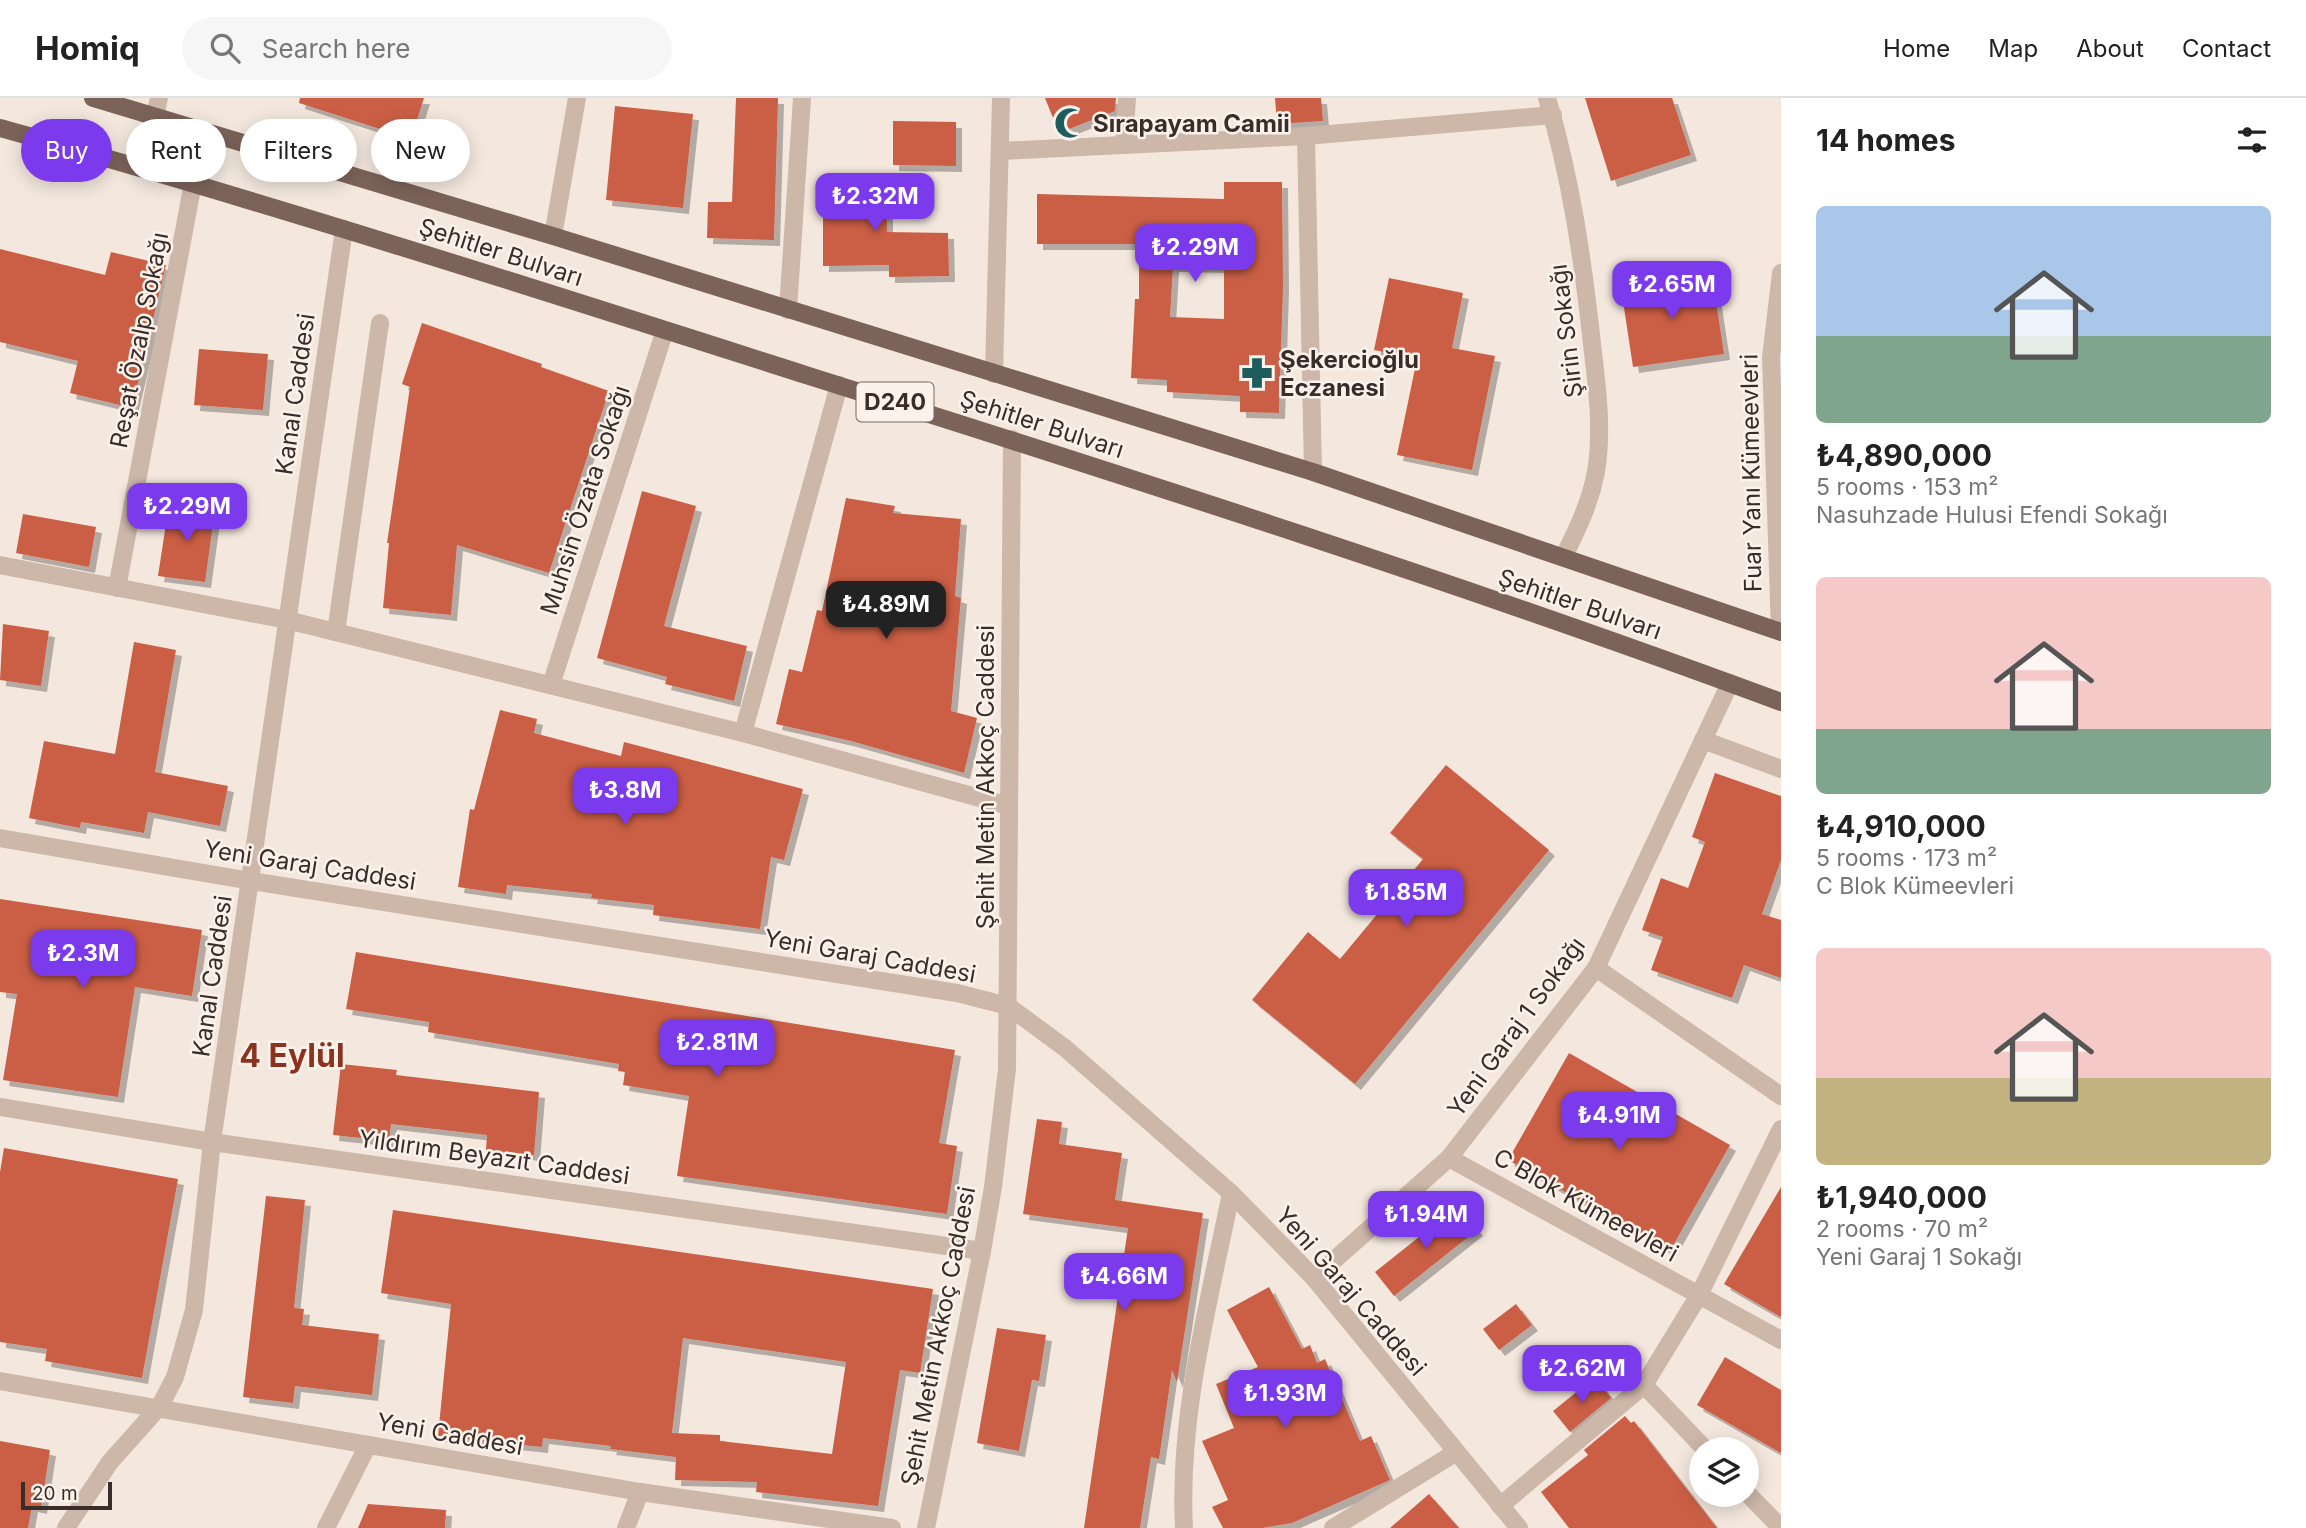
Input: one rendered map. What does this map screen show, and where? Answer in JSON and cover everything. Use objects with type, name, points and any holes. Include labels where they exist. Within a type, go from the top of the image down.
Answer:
[{"type":"main road","name":"Şehitler Bulvarı","points":[[93,98],[553,236],[1313,472],[1781,631]]},
{"type":"main road","name":"Şehitler Bulvarı","points":[[0,128],[344,229],[1012,439],[1301,533],[1781,702]]},
{"type":"street","points":[[155,116],[159,98]]},
{"type":"street","points":[[553,236],[577,98]]},
{"type":"street","points":[[788,310],[802,98]]},
{"type":"street","points":[[995,374],[1001,98]]},
{"type":"street","points":[[1124,145],[1126,98]]},
{"type":"street","points":[[1000,152],[1306,136],[1550,107]]},
{"type":"street","name":"Şirin Sokağı","points":[[1550,107],[1584,269],[1600,417],[1596,470],[1587,512],[1564,556]]},
{"type":"street","points":[[1306,136],[1313,472]]},
{"type":"street","name":"Reşat Özalp Sokağı","points":[[117,588],[193,183]]},
{"type":"street","name":"Kanal Caddesi","points":[[66,1528],[110,1462],[160,1406],[175,1377],[194,1310],[212,1142],[344,229]]},
{"type":"street","name":"Fuar Yanı Kümeevleri","points":[[1781,273],[1771,357],[1781,631]]},
{"type":"street","points":[[336,632],[380,323]]},
{"type":"street","name":"Muhsin Özata Sokağı","points":[[551,685],[665,330]]},
{"type":"street","points":[[743,733],[839,385]]},
{"type":"street","name":"Şehit Metin Akkoç Caddesi","points":[[926,1528],[982,1251],[993,1187],[1007,1069],[1012,439]]},
{"type":"street","points":[[0,565],[287,620],[743,733],[1009,806]]},
{"type":"street","name":"Yeni Garaj 1 Sokağı","points":[[1314,1278],[1449,1158],[1596,968],[1730,683]]},
{"type":"street","points":[[1703,740],[1781,769]]},
{"type":"street","name":"Yeni Garaj Caddesi","points":[[0,838],[251,881],[957,993],[1008,1006],[1065,1048],[1231,1193],[1314,1278],[1519,1528]]},
{"type":"street","points":[[1596,968],[1781,1096]]},
{"type":"street","name":"Yıldırım Beyazıt Caddesi","points":[[0,1107],[212,1142],[982,1251]]},
{"type":"street","points":[[1500,1506],[1644,1385],[1699,1295],[1781,1129]]},
{"type":"street","name":"C Blok Kümeevleri","points":[[1449,1158],[1781,1340]]},
{"type":"street","points":[[1184,1528],[1182,1483],[1188,1420],[1231,1193]]},
{"type":"street","name":"Yeni Caddesi","points":[[0,1381],[160,1406],[640,1492],[892,1528]]},
{"type":"street","points":[[1644,1385],[1694,1437]]},
{"type":"street","points":[[327,1528],[368,1445]]},
{"type":"street","points":[[1334,1528],[1455,1452]]},
{"type":"street","points":[[626,1528],[640,1492]]},
{"type":"street","points":[[1759,1505],[1781,1528]]},
{"type":"building","points":[[300,98],[424,98],[417,119],[371,119],[371,126],[357,122],[357,119],[349,119],[299,103]]},
{"type":"building","points":[[736,98],[778,98],[774,240],[707,238],[708,202],[732,202]]},
{"type":"building","name":"Sırapayam Camii","points":[[1045,98],[1116,98],[1115,111],[1059,133]]},
{"type":"building","points":[[1275,98],[1321,98],[1323,121],[1277,124]]},
{"type":"building","points":[[1585,98],[1672,98],[1691,155],[1611,181]]},
{"type":"building","points":[[615,106],[693,114],[683,208],[606,200]]},
{"type":"building","points":[[893,121],[956,122],[956,166],[893,165]]},
{"type":"building","points":[[823,178],[887,180],[887,232],[948,233],[949,276],[889,277],[889,265],[823,266]]},
{"type":"building","points":[[1224,182],[1282,182],[1283,286],[1279,413],[1240,412],[1240,396],[1167,392],[1167,380],[1131,378],[1135,299],[1139,299],[1139,244],[1037,244],[1037,194],[1224,199]],"holes":[[[1173,266],[1224,267],[1224,319],[1170,317]]]},
{"type":"building","points":[[0,249],[105,275],[111,252],[166,265],[132,408],[70,393],[78,361],[0,342]]},
{"type":"building","points":[[1712,275],[1724,354],[1633,367],[1621,288]]},
{"type":"building","points":[[1389,278],[1463,293],[1452,348],[1495,356],[1472,470],[1397,455],[1417,359],[1374,350]]},
{"type":"building","points":[[422,323],[542,364],[541,367],[609,391],[549,573],[457,545],[451,615],[383,608],[387,543],[410,387],[402,384]]},
{"type":"building","points":[[199,349],[268,354],[263,410],[194,405]]},
{"type":"building","points":[[642,491],[696,506],[664,626],[747,646],[734,701],[665,684],[667,677],[597,658]]},
{"type":"building","points":[[846,498],[895,506],[893,513],[961,519],[955,596],[961,598],[951,711],[977,718],[964,773],[851,741],[776,724],[789,669],[802,672],[817,610],[822,611]]},
{"type":"building","points":[[169,504],[215,510],[205,582],[158,576]]},
{"type":"building","points":[[23,514],[96,527],[89,567],[16,553]]},
{"type":"building","points":[[3,624],[49,631],[41,686],[0,680]]},
{"type":"building","points":[[134,642],[176,650],[155,772],[228,786],[220,826],[148,812],[144,833],[81,822],[80,828],[29,818],[44,741],[115,754]]},
{"type":"building","points":[[500,710],[537,719],[534,733],[621,756],[624,742],[803,789],[784,860],[771,857],[760,929],[653,915],[654,905],[591,898],[592,894],[507,885],[506,894],[458,887],[470,809],[474,810]]},
{"type":"building","points":[[1446,765],[1549,850],[1355,1084],[1252,1000],[1308,932],[1340,959],[1423,859],[1390,833]]},
{"type":"building","points":[[1715,773],[1781,796],[1781,860],[1762,914],[1781,920],[1781,978],[1744,965],[1732,998],[1651,970],[1663,937],[1642,930],[1661,878],[1688,888],[1705,842],[1692,837]]},
{"type":"building","points":[[0,899],[202,930],[192,996],[135,987],[118,1097],[3,1080],[17,994],[0,992]]},
{"type":"building","points":[[356,952],[955,1050],[939,1143],[957,1146],[947,1214],[677,1176],[689,1096],[623,1085],[625,1072],[618,1071],[619,1064],[428,1032],[429,1022],[346,1009]]},
{"type":"building","points":[[1569,1053],[1730,1145],[1670,1251],[1508,1160]]},
{"type":"building","points":[[341,1064],[397,1070],[396,1075],[539,1092],[534,1155],[486,1150],[487,1135],[391,1124],[389,1141],[333,1135]]},
{"type":"building","points":[[1037,1119],[1062,1122],[1059,1144],[1122,1153],[1115,1200],[1203,1213],[1177,1382],[1172,1370],[1159,1459],[1151,1457],[1140,1528],[1084,1528],[1128,1228],[1023,1214]]},
{"type":"building","points":[[4,1148],[178,1179],[142,1378],[45,1361],[47,1349],[0,1342],[0,1172]]},
{"type":"building","points":[[1781,1187],[1781,1317],[1724,1284]]},
{"type":"building","points":[[266,1196],[305,1200],[294,1308],[304,1309],[302,1325],[379,1334],[372,1395],[295,1386],[293,1403],[243,1397]]},
{"type":"building","points":[[1458,1206],[1477,1230],[1394,1296],[1375,1272]]},
{"type":"building","points":[[393,1210],[933,1289],[920,1373],[900,1370],[878,1506],[756,1492],[757,1482],[675,1480],[676,1457],[610,1449],[611,1446],[543,1438],[542,1447],[438,1436],[451,1304],[381,1293]],"holes":[[[683,1338],[846,1362],[832,1454],[720,1441],[720,1435],[672,1433]]]},
{"type":"building","points":[[1269,1287],[1302,1349],[1310,1345],[1317,1363],[1325,1359],[1360,1441],[1371,1436],[1390,1480],[1292,1523],[1262,1528],[1223,1528],[1212,1507],[1228,1500],[1202,1441],[1234,1428],[1216,1384],[1258,1367],[1227,1310]]},
{"type":"building","points":[[1516,1304],[1532,1325],[1499,1350],[1483,1329]]},
{"type":"building","points":[[997,1328],[1046,1335],[1039,1381],[1032,1380],[1019,1451],[977,1443]]},
{"type":"building","points":[[1725,1357],[1781,1390],[1781,1453],[1759,1440],[1759,1437],[1753,1437],[1697,1405]]},
{"type":"building","points":[[1595,1377],[1611,1398],[1570,1432],[1553,1411]]},
{"type":"building","points":[[1625,1416],[1631,1423],[1634,1421],[1689,1492],[1689,1507],[1701,1507],[1717,1528],[1569,1528],[1541,1492],[1588,1455],[1584,1450]]},
{"type":"building","points":[[0,1441],[50,1450],[41,1508],[32,1506],[28,1528],[0,1528]]},
{"type":"building","points":[[1429,1494],[1459,1528],[1390,1528]]},
{"type":"building","points":[[368,1504],[446,1510],[445,1528],[358,1528]]},
{"type":"place","name":"Sırapayam Camii","points":[[1070,123]]},
{"type":"place","name":"Şekercioğlu Eczanesi","points":[[1257,373]]},
{"type":"district","name":"4 Eylül","points":[[292,1055]]}]
